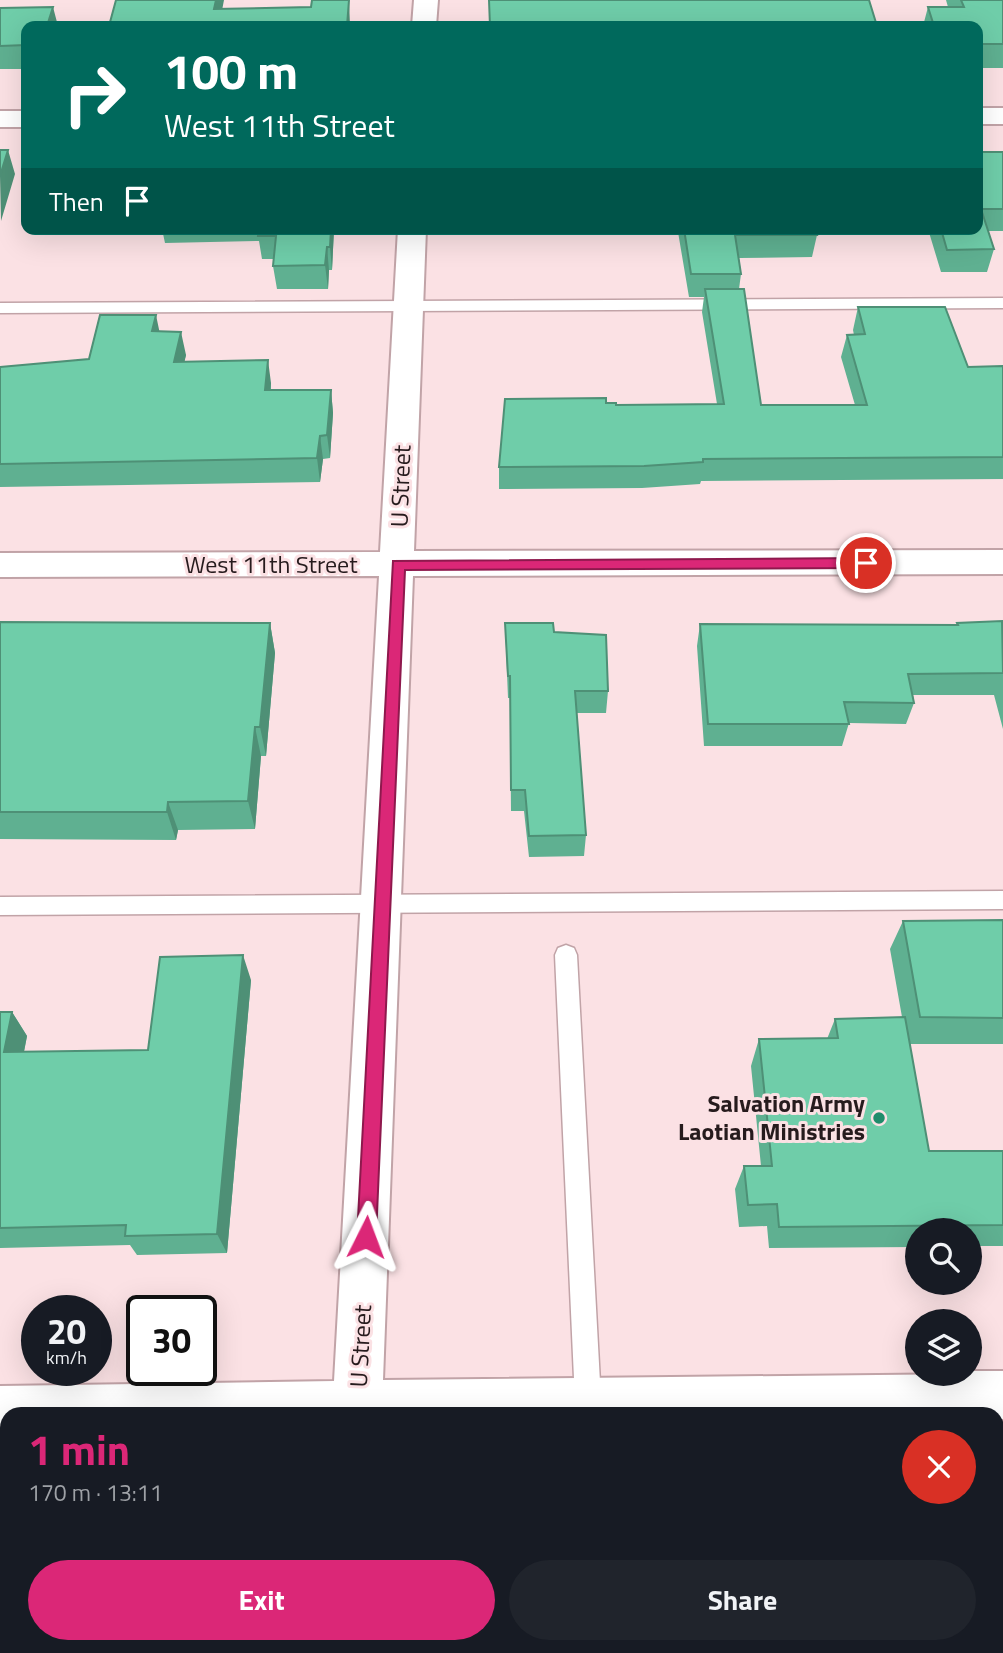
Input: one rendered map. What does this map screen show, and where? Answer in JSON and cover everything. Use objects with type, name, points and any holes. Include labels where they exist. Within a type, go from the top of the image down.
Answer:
[{"type":"street","points":[[424,21],[425,0]]},
{"type":"street","points":[[983,116],[1003,116]]},
{"type":"street","points":[[0,119],[21,119]]},
{"type":"street","name":"U Street","points":[[358,1407],[412,235]]},
{"type":"street","name":"West 11th Street","points":[[0,565],[1003,562]]},
{"type":"street","points":[[416,1407],[588,1401],[1003,1395]]},
{"type":"lane","points":[[0,308],[1003,303]]},
{"type":"lane","points":[[0,906],[1003,900]]},
{"type":"lane","points":[[566,956],[588,1401]]},
{"type":"building","points":[[116,0],[216,0],[214,9],[311,7],[312,0],[349,0],[347,21],[110,21]]},
{"type":"building","points":[[489,0],[869,0],[875,21],[490,21]]},
{"type":"building","points":[[961,0],[1003,0],[1003,44],[983,44],[983,21],[932,21],[928,7],[964,7]]},
{"type":"building","points":[[53,7],[49,21],[21,21],[21,45],[0,46],[0,8]]},
{"type":"building","points":[[0,150],[8,150],[0,176]]},
{"type":"building","points":[[983,152],[1003,152],[1003,209],[983,209]]},
{"type":"building","points":[[983,215],[994,249],[947,250],[943,235],[983,235]]},
{"type":"building","points":[[331,235],[325,265],[273,266],[276,236],[258,236]]},
{"type":"building","points":[[685,235],[735,235],[741,274],[691,274]]},
{"type":"building","points":[[705,289],[744,289],[761,405],[867,405],[847,335],[865,334],[858,307],[945,307],[968,367],[1003,366],[1003,457],[703,459],[703,462],[644,466],[499,467],[505,399],[606,398],[606,403],[616,405],[724,404]]},
{"type":"building","points":[[100,315],[156,315],[152,331],[181,332],[174,362],[268,360],[265,390],[331,390],[327,435],[320,436],[317,458],[0,464],[0,367],[89,359]]},
{"type":"building","points":[[1002,621],[1003,673],[908,674],[914,703],[844,702],[849,724],[708,724],[700,624],[958,625],[957,623]]},
{"type":"building","points":[[0,622],[270,623],[260,727],[255,727],[248,801],[168,802],[167,812],[0,812]]},
{"type":"building","points":[[505,623],[553,623],[554,632],[606,635],[608,691],[575,691],[586,835],[529,836],[525,790],[511,790],[510,676]]},
{"type":"building","points":[[1003,920],[1003,1018],[920,1017],[903,921]]},
{"type":"building","points":[[243,955],[217,1234],[125,1236],[126,1225],[0,1228],[0,1012],[12,1012],[4,1052],[148,1050],[160,957]]},
{"type":"building","points":[[905,1017],[929,1151],[1003,1151],[1003,1225],[982,1225],[982,1218],[905,1218],[905,1226],[779,1227],[777,1204],[748,1205],[744,1166],[772,1166],[759,1039],[838,1038],[835,1019]]},
{"type":"place","name":"Salvation Army Laotian Ministries","points":[[879,1118]]},
{"type":"route","points":[[366,1237],[398,565],[866,563]]}]
